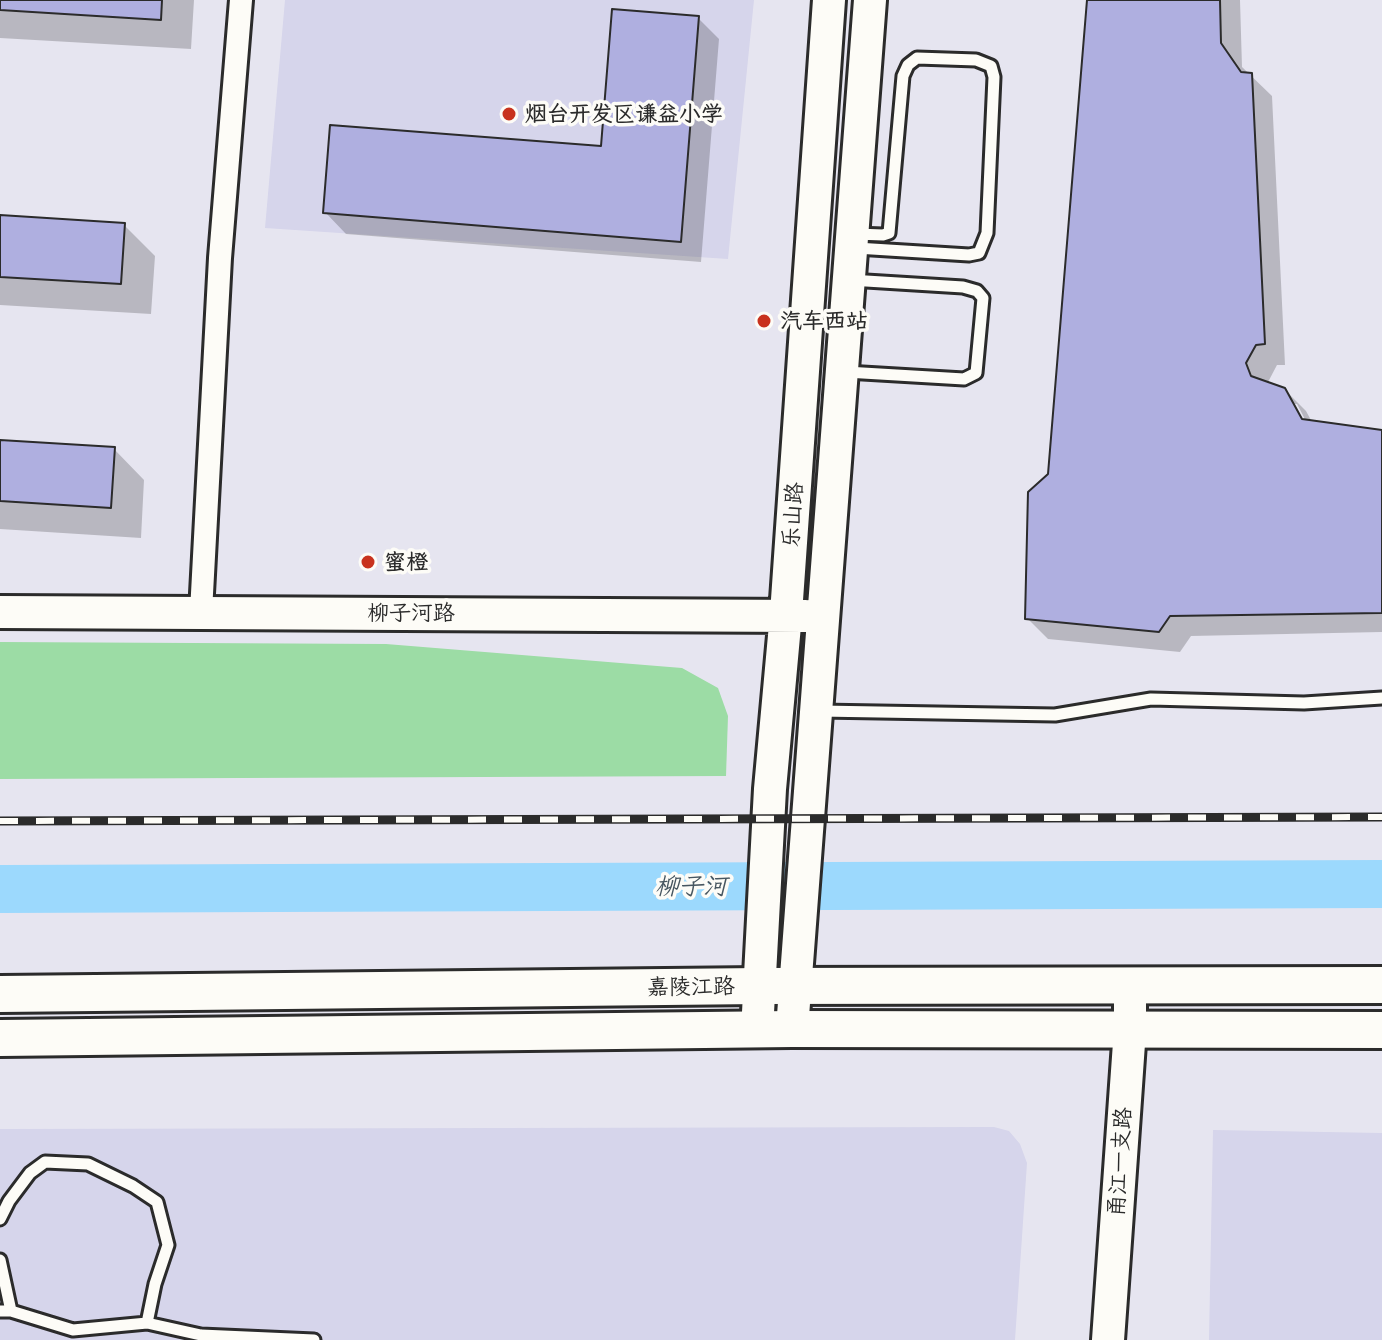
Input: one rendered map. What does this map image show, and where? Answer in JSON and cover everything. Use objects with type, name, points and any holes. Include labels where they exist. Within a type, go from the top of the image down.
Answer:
[{"type":"main road","name":"嘉陵江路","points":[[0,994],[760,986],[797,970],[1130,985],[1382,985]]},
{"type":"main road","name":"嘉陵江路","points":[[0,1038],[792,1029],[1382,1030]]},
{"type":"street","points":[[201,612],[220,258],[241,0]]},
{"type":"street","name":"乐山路","points":[[757,1031],[770,789],[786,614],[829,0]]},
{"type":"street","name":"乐山路","points":[[792,1029],[870,0]]},
{"type":"street","name":"柳子河路","points":[[0,612],[786,614],[823,617]]},
{"type":"street","name":"甬江一支路","points":[[1108,1340],[1130,1029],[1130,985]]},
{"type":"lane","points":[[917,58],[976,60],[991,66],[994,77],[987,233],[979,253],[969,255],[852,241],[889,233],[903,76],[908,65],[917,58]]},
{"type":"lane","points":[[842,371],[964,379],[976,373],[979,360],[983,298],[977,291],[963,287],[849,280]]},
{"type":"lane","points":[[815,711],[1055,715],[1151,699],[1304,703],[1382,698]]},
{"type":"lane","points":[[0,1219],[30,1173],[45,1162],[88,1164],[120,1178],[157,1202],[168,1245],[155,1284],[147,1323]]},
{"type":"lane","points":[[0,1260],[5,1311],[72,1335],[147,1323],[201,1335],[314,1340]]},
{"type":"shaded area","name":"烟台开发区谦益小学","points":[[285,0],[754,0],[728,259],[265,228]]},
{"type":"shaded area","points":[[994,1127],[1009,1131],[1020,1144],[1027,1163],[1015,1340],[0,1340],[0,1129]]},
{"type":"shaded area","points":[[1213,1130],[1382,1133],[1382,1340],[1209,1340]]},
{"type":"green space","points":[[0,642],[386,644],[682,668],[718,688],[728,716],[726,776],[0,779]]},
{"type":"building","points":[[0,0],[162,0],[161,20],[0,10]]},
{"type":"building","points":[[1087,0],[1220,0],[1221,43],[1241,72],[1252,73],[1265,344],[1256,345],[1246,363],[1251,376],[1285,388],[1302,419],[1382,430],[1382,613],[1170,616],[1159,632],[1025,619],[1028,492],[1048,474]]},
{"type":"building","points":[[612,9],[699,16],[681,242],[323,213],[330,125],[601,146]]},
{"type":"building","points":[[0,215],[125,223],[121,284],[0,277]]},
{"type":"building","points":[[0,440],[115,447],[111,508],[0,501]]},
{"type":"waterway","name":"柳子河","points":[[0,889],[1382,884]]},
{"type":"railway","points":[[0,821],[1382,817]]},
{"type":"place","name":"烟台开发区谦益小学","points":[[509,114]]},
{"type":"place","name":"汽车西站","points":[[764,321]]},
{"type":"place","name":"蜜橙","points":[[368,562]]}]
